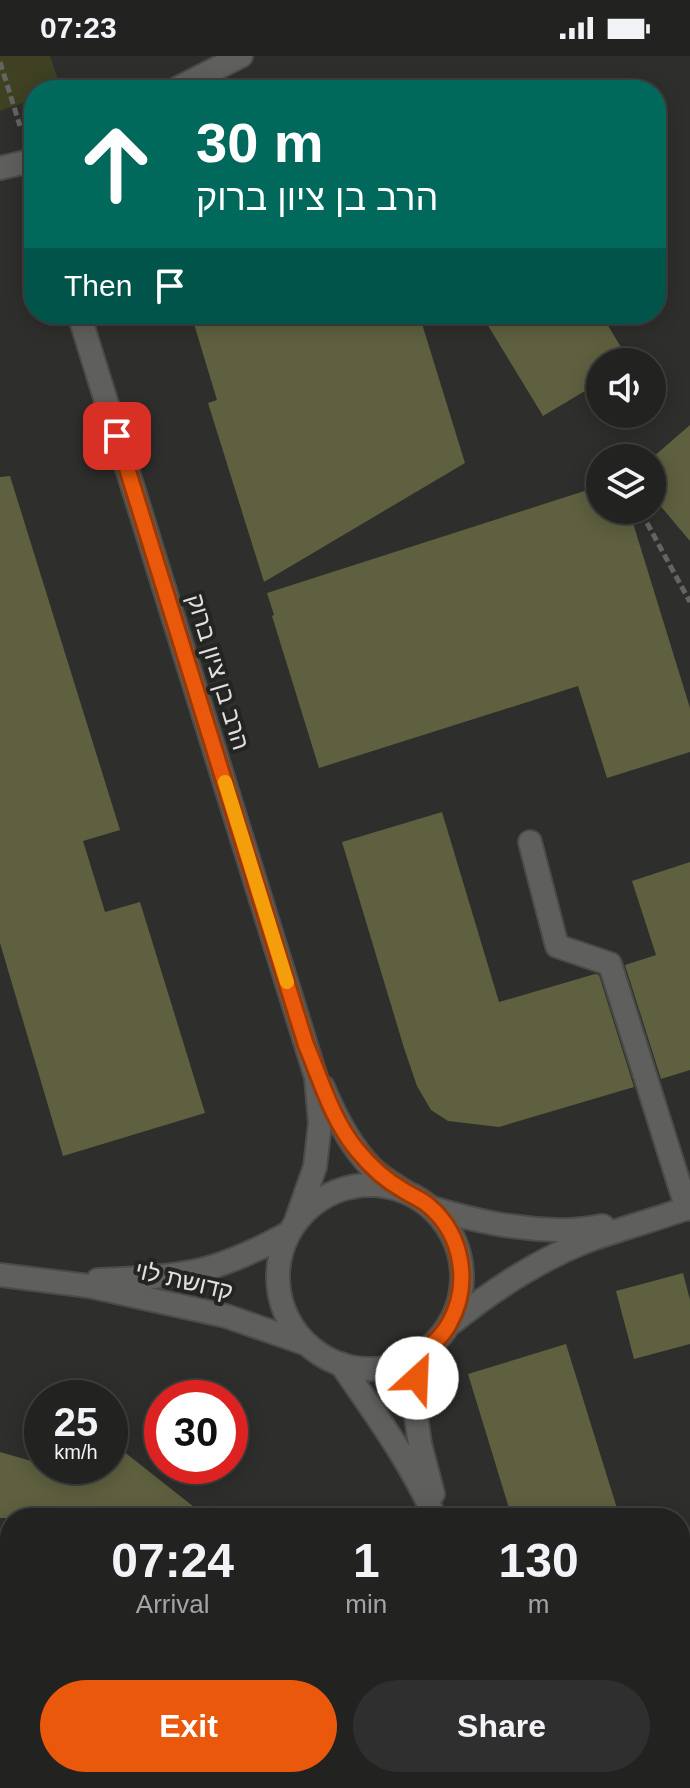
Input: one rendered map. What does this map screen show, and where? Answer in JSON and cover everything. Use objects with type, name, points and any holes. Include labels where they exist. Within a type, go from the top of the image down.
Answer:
[{"type":"street","points":[[194,80],[241,56]]},
{"type":"street","points":[[0,168],[24,164]]},
{"type":"street","name":"הרב בן ציון ברוק","points":[[82,324],[316,1077],[320,1123],[315,1167],[292,1228]]},
{"type":"street","points":[[449,1326],[459,1302],[462,1276],[458,1251],[448,1227],[432,1208],[418,1198],[404,1191],[374,1184],[345,1187],[317,1200],[292,1228],[280,1257],[278,1281],[282,1305],[292,1327],[316,1351],[341,1364],[368,1369],[395,1366],[419,1355],[488,1294],[530,1268],[582,1243],[689,1208],[610,964],[557,946],[530,842]]},
{"type":"street","name":"הרב בן ציון ברוק","points":[[306,1045],[333,1112],[354,1146],[374,1170],[404,1191]]},
{"type":"street","points":[[432,1208],[480,1222],[562,1231],[644,1222]]},
{"type":"street","name":"קדושת לוי","points":[[45,1280],[116,1280],[209,1268],[250,1253],[292,1228]]},
{"type":"street","name":"קדושת לוי","points":[[0,1275],[89,1286],[226,1316],[308,1345]]},
{"type":"street","points":[[419,1355],[414,1402],[435,1508]]},
{"type":"street","points":[[341,1364],[400,1450],[432,1508]]},
{"type":"path","points":[[0,62],[24,135]]},
{"type":"path","points":[[648,524],[690,602]]},
{"type":"green space","points":[[0,56],[50,56],[58,80],[24,80],[24,103],[0,111]]},
{"type":"building","points":[[194,324],[422,324],[465,463],[264,582],[208,403],[217,400]]},
{"type":"building","points":[[487,324],[607,324],[622,348],[586,348],[586,390],[543,416]]},
{"type":"building","points":[[690,425],[690,541],[666,513],[666,446]]},
{"type":"building","points":[[10,476],[120,830],[83,841],[105,912],[140,902],[205,1113],[63,1156],[0,943],[0,477]]},
{"type":"building","points":[[586,490],[586,524],[633,524],[690,708],[690,752],[607,778],[578,686],[319,768],[267,593]]},
{"type":"building","points":[[442,812],[499,1002],[599,975],[634,1087],[499,1127],[448,1121],[431,1110],[417,1086],[404,1048],[342,842]]},
{"type":"building","points":[[690,862],[690,1070],[661,1079],[625,965],[656,955],[632,881]]},
{"type":"building","points":[[683,1273],[690,1300],[690,1344],[634,1359],[616,1291]]},
{"type":"building","points":[[566,1344],[617,1508],[509,1508],[468,1374]]},
{"type":"building","points":[[0,1452],[24,1459],[24,1484],[128,1484],[128,1455],[144,1468],[144,1484],[165,1484],[195,1508],[0,1508]]},
{"type":"slow traffic","points":[[225,782],[287,982]]},
{"type":"route","points":[[117,436],[306,1045],[333,1112],[354,1146],[374,1170],[432,1208],[448,1227],[458,1251],[462,1276],[459,1302],[449,1326],[419,1355],[417,1378]]}]
